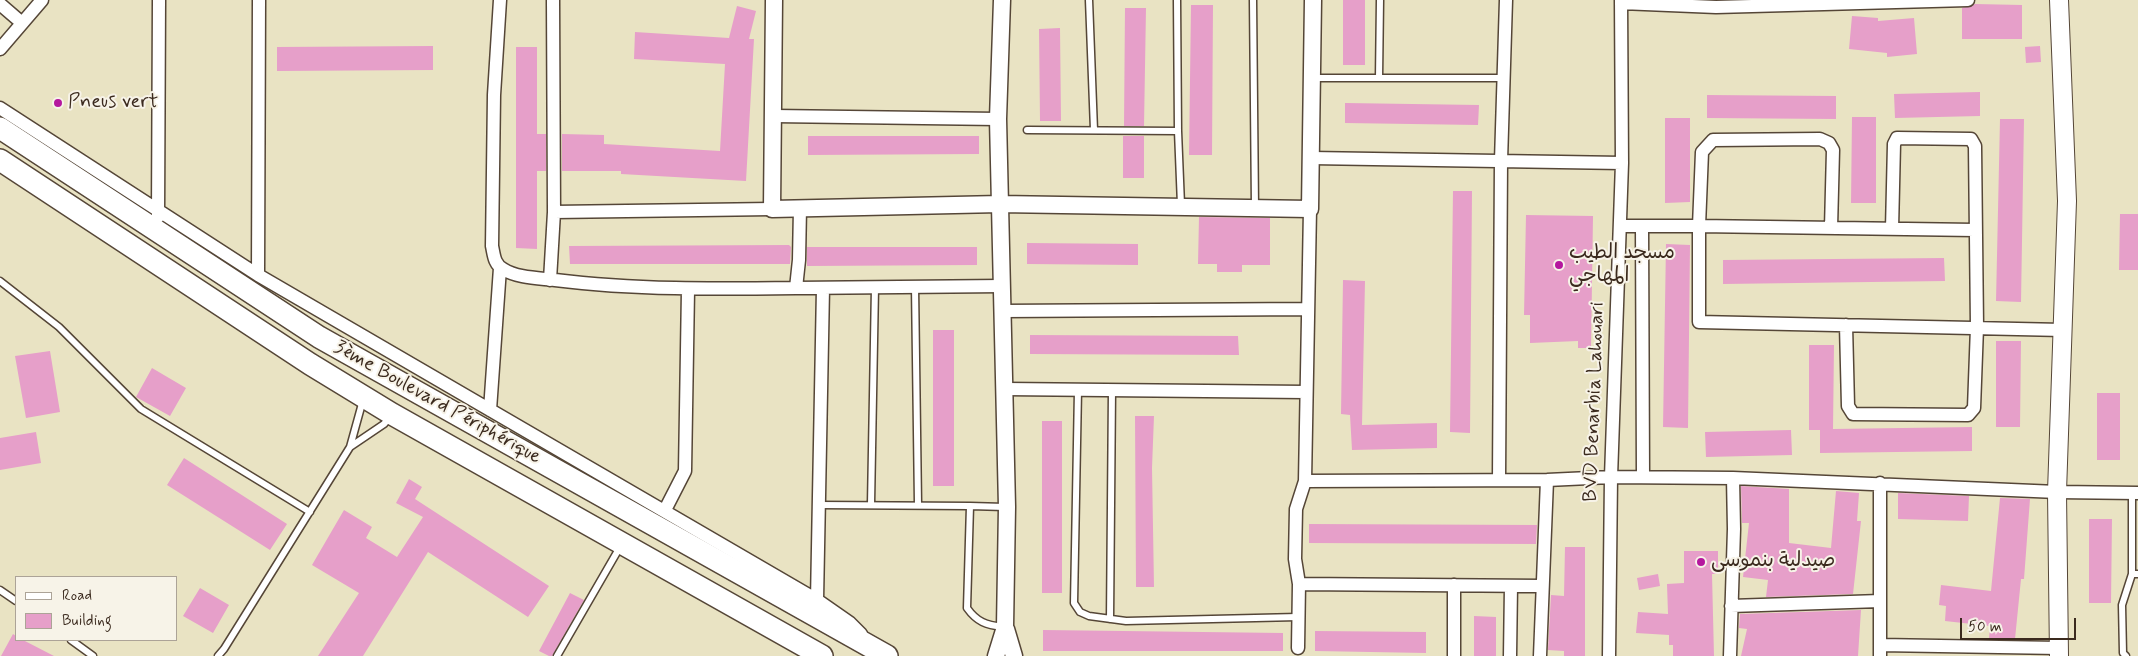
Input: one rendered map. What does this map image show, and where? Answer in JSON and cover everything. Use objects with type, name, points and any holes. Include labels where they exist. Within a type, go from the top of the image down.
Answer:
[{"type":"highway","name":"3ème Boulevard Périphérique","points":[[0,128],[158,221],[319,337],[882,653]]},
{"type":"highway","name":"3ème Boulevard Périphérique","points":[[0,160],[310,364],[392,414],[822,656]]},
{"type":"main road","points":[[2058,652],[2057,492],[2068,201],[2059,0]]},
{"type":"street","points":[[0,49],[42,0]]},
{"type":"street","points":[[158,221],[159,0]]},
{"type":"street","points":[[258,275],[259,0]]},
{"type":"street","points":[[500,0],[494,94],[492,246],[494,260],[500,268],[512,274],[550,280],[688,290],[1003,286]]},
{"type":"street","points":[[550,280],[554,212],[553,0]]},
{"type":"street","points":[[772,209],[774,0]]},
{"type":"street","points":[[996,656],[1005,627],[1007,507],[998,119],[1002,0]]},
{"type":"street","points":[[1298,648],[1299,584],[1295,559],[1296,509],[1305,481],[1313,0]]},
{"type":"street","points":[[1500,479],[1501,161],[1506,0]]},
{"type":"street","points":[[1621,1],[1716,8],[1968,0]]},
{"type":"street","name":"BVD Benarbia Lahouari","points":[[1609,656],[1611,477],[1622,163],[1621,1]]},
{"type":"street","points":[[0,4],[22,23]]},
{"type":"street","points":[[0,108],[158,221],[258,275],[817,600],[850,623],[882,653]]},
{"type":"street","points":[[774,116],[998,119]]},
{"type":"street","points":[[1846,325],[1848,406],[1853,414],[1968,414],[1974,408],[1977,327],[1974,230],[1975,146],[1970,139],[1897,138],[1894,144],[1892,229]]},
{"type":"street","points":[[1832,228],[1833,150],[1828,143],[1820,139],[1713,140],[1702,152],[1699,226],[1699,322],[2063,330]]},
{"type":"street","points":[[1310,158],[1622,163]]},
{"type":"street","points":[[554,212],[1000,204],[1310,209]]},
{"type":"street","points":[[796,288],[799,260],[800,208]]},
{"type":"street","points":[[1620,226],[1974,230]]},
{"type":"street","points":[[1642,226],[1643,477]]},
{"type":"street","points":[[490,410],[500,268]]},
{"type":"street","points":[[817,600],[823,288]]},
{"type":"street","points":[[665,510],[685,471],[688,290]]},
{"type":"street","points":[[1003,310],[1308,309]]},
{"type":"street","points":[[1005,389],[1306,392]]},
{"type":"street","points":[[1305,481],[1547,480],[1611,477],[1733,478],[2057,492],[2135,493]]},
{"type":"street","points":[[1730,656],[1734,529],[1733,478]]},
{"type":"street","points":[[1540,656],[1547,480]]},
{"type":"street","points":[[1880,483],[1880,650],[2058,652]]},
{"type":"street","points":[[1299,584],[1542,586]]},
{"type":"street","points":[[1454,585],[1454,656]]},
{"type":"street","points":[[1510,656],[1511,586]]},
{"type":"street","points":[[1731,606],[1880,601]]},
{"type":"street","points":[[1005,627],[1014,656]]},
{"type":"lane","points":[[1089,0],[1094,130]]},
{"type":"lane","points":[[1177,0],[1178,131],[1181,207]]},
{"type":"lane","points":[[1253,0],[1255,208]]},
{"type":"lane","points":[[1379,78],[1380,0]]},
{"type":"lane","points":[[1312,78],[1504,78]]},
{"type":"lane","points":[[1027,130],[1178,131]]},
{"type":"lane","points":[[0,282],[59,326],[141,409],[310,512]]},
{"type":"lane","points":[[915,286],[918,504]]},
{"type":"lane","points":[[871,504],[875,287]]},
{"type":"lane","points":[[1078,390],[1074,603],[1080,612],[1089,616],[1126,621],[1298,617]]},
{"type":"lane","points":[[1110,619],[1112,390]]},
{"type":"lane","points":[[218,656],[350,447],[364,396]]},
{"type":"lane","points":[[350,447],[384,424],[392,414]]},
{"type":"lane","points":[[2126,656],[2123,653],[2122,605],[2135,574],[2135,493]]},
{"type":"lane","points":[[819,505],[918,504],[1007,507]]},
{"type":"lane","points":[[970,506],[968,608],[975,618],[988,625],[1005,627]]},
{"type":"lane","points":[[557,656],[622,543]]},
{"type":"lane","points":[[0,590],[15,600]]},
{"type":"lane","points":[[71,641],[93,656]]},
{"type":"building","points":[[1343,0],[1365,0],[1365,65],[1343,65]]},
{"type":"building","points":[[1975,4],[2022,5],[2022,39],[1962,39],[1962,8]]},
{"type":"building","points":[[1191,5],[1213,5],[1212,155],[1189,155]]},
{"type":"building","points":[[737,6],[756,11],[749,39],[754,39],[746,181],[621,174],[621,171],[562,171],[562,134],[604,135],[604,144],[720,151],[725,64],[634,59],[635,32],[729,38]]},
{"type":"building","points":[[1125,8],[1146,8],[1144,126],[1124,126]]},
{"type":"building","points":[[1852,16],[1878,18],[1878,21],[1914,18],[1917,54],[1887,57],[1887,53],[1849,49]]},
{"type":"building","points":[[1060,28],[1061,121],[1040,121],[1039,29]]},
{"type":"building","points":[[433,46],[433,70],[277,71],[277,47]]},
{"type":"building","points":[[2040,46],[2041,62],[2026,63],[2025,47]]},
{"type":"building","points":[[516,47],[537,47],[537,134],[546,134],[546,171],[537,171],[537,249],[516,248]]},
{"type":"building","points":[[1980,92],[1980,116],[1895,118],[1894,94]]},
{"type":"building","points":[[1707,95],[1836,96],[1836,119],[1707,118]]},
{"type":"building","points":[[1345,103],[1479,105],[1478,125],[1345,123]]},
{"type":"building","points":[[1852,117],[1876,117],[1876,203],[1851,203]]},
{"type":"building","points":[[1665,118],[1690,118],[1690,202],[1665,203]]},
{"type":"building","points":[[2000,119],[2024,119],[2021,302],[1996,301]]},
{"type":"building","points":[[808,136],[979,136],[979,154],[808,155]]},
{"type":"building","points":[[1123,136],[1144,136],[1144,178],[1123,178]]},
{"type":"building","points":[[1453,191],[1472,191],[1470,433],[1450,432]]},
{"type":"building","points":[[2120,214],[2138,214],[2138,270],[2119,270]]},
{"type":"building","name":"مسجد الطيب المهاجي","points":[[1526,215],[1593,216],[1591,348],[1578,348],[1578,341],[1530,343],[1530,315],[1524,315]]},
{"type":"building","points":[[1199,217],[1270,218],[1270,265],[1242,265],[1242,272],[1217,272],[1217,264],[1198,264]]},
{"type":"building","points":[[1027,243],[1138,244],[1138,265],[1027,264]]},
{"type":"building","points":[[1666,244],[1690,245],[1688,428],[1663,427]]},
{"type":"building","points":[[789,245],[791,247],[790,264],[570,264],[569,246]]},
{"type":"building","points":[[807,247],[977,247],[977,265],[807,266]]},
{"type":"building","points":[[1944,258],[1945,281],[1723,284],[1723,260]]},
{"type":"building","points":[[1343,280],[1365,281],[1362,425],[1437,423],[1437,448],[1352,450],[1350,415],[1341,414]]},
{"type":"building","points":[[933,330],[954,330],[954,486],[933,486]]},
{"type":"building","points":[[1030,335],[1238,336],[1239,355],[1030,354]]},
{"type":"building","points":[[1996,341],[2021,341],[2020,427],[1996,427]]},
{"type":"building","points":[[1809,345],[1834,345],[1833,429],[1972,427],[1972,451],[1820,453],[1820,430],[1809,430]]},
{"type":"building","points":[[50,351],[60,412],[26,418],[15,356]]},
{"type":"building","points":[[152,368],[186,388],[170,416],[136,397]]},
{"type":"building","points":[[2097,393],[2120,393],[2120,460],[2097,460]]},
{"type":"building","points":[[1135,416],[1154,416],[1152,468],[1154,587],[1136,587]]},
{"type":"building","points":[[1042,421],[1062,421],[1062,593],[1042,593]]},
{"type":"building","points":[[1791,430],[1792,455],[1706,457],[1705,432]]},
{"type":"building","points":[[36,432],[41,463],[0,470],[0,438]]},
{"type":"building","points":[[184,458],[287,524],[270,550],[167,485]]},
{"type":"building","points":[[409,479],[422,487],[415,499],[549,586],[528,617],[428,552],[363,656],[318,656],[359,593],[312,565],[344,510],[372,527],[366,538],[397,557],[423,517],[396,503]]},
{"type":"building","points":[[1741,486],[1789,489],[1789,543],[1831,548],[1836,491],[1859,493],[1857,521],[1861,521],[1853,594],[1766,597],[1768,580],[1743,577],[1749,523],[1742,523]]},
{"type":"building","points":[[1898,493],[1969,496],[1968,521],[1898,519]]},
{"type":"building","points":[[2000,498],[2030,499],[2024,579],[2021,579],[2015,639],[1989,639],[1990,626],[1945,621],[1946,606],[1939,605],[1941,585],[1991,591]]},
{"type":"building","points":[[2089,519],[2112,519],[2111,603],[2089,603]]},
{"type":"building","points":[[1309,524],[1537,525],[1536,544],[1309,543]]},
{"type":"building","points":[[1565,547],[1585,547],[1585,656],[1564,656],[1564,651],[1548,650],[1551,595],[1564,596]]},
{"type":"building","points":[[1684,551],[1718,551],[1718,574],[1712,574],[1714,656],[1673,656],[1673,645],[1669,645],[1669,635],[1636,633],[1638,612],[1668,614],[1667,584],[1684,583]]},
{"type":"building","points":[[1658,574],[1660,586],[1639,590],[1637,578]]},
{"type":"building","points":[[200,588],[229,605],[213,633],[183,616]]},
{"type":"building","points":[[570,593],[584,600],[552,656],[549,656],[539,651]]},
{"type":"building","points":[[1861,610],[1858,656],[1741,656],[1747,629],[1739,628],[1740,614]]},
{"type":"building","points":[[1474,616],[1496,617],[1496,656],[1474,656]]},
{"type":"building","points":[[1043,630],[1283,633],[1283,651],[1043,651]]},
{"type":"building","points":[[1315,631],[1426,632],[1426,653],[1315,651]]},
{"type":"building","points":[[13,634],[15,635],[15,641],[25,641],[54,656],[1,656]]},
{"type":"place","name":"Pneus vert","points":[[58,103]]},
{"type":"place","name":"مسجد الطيب المهاجي","points":[[1559,265]]},
{"type":"place","name":"صيدلية بنموسى","points":[[1701,562]]}]
